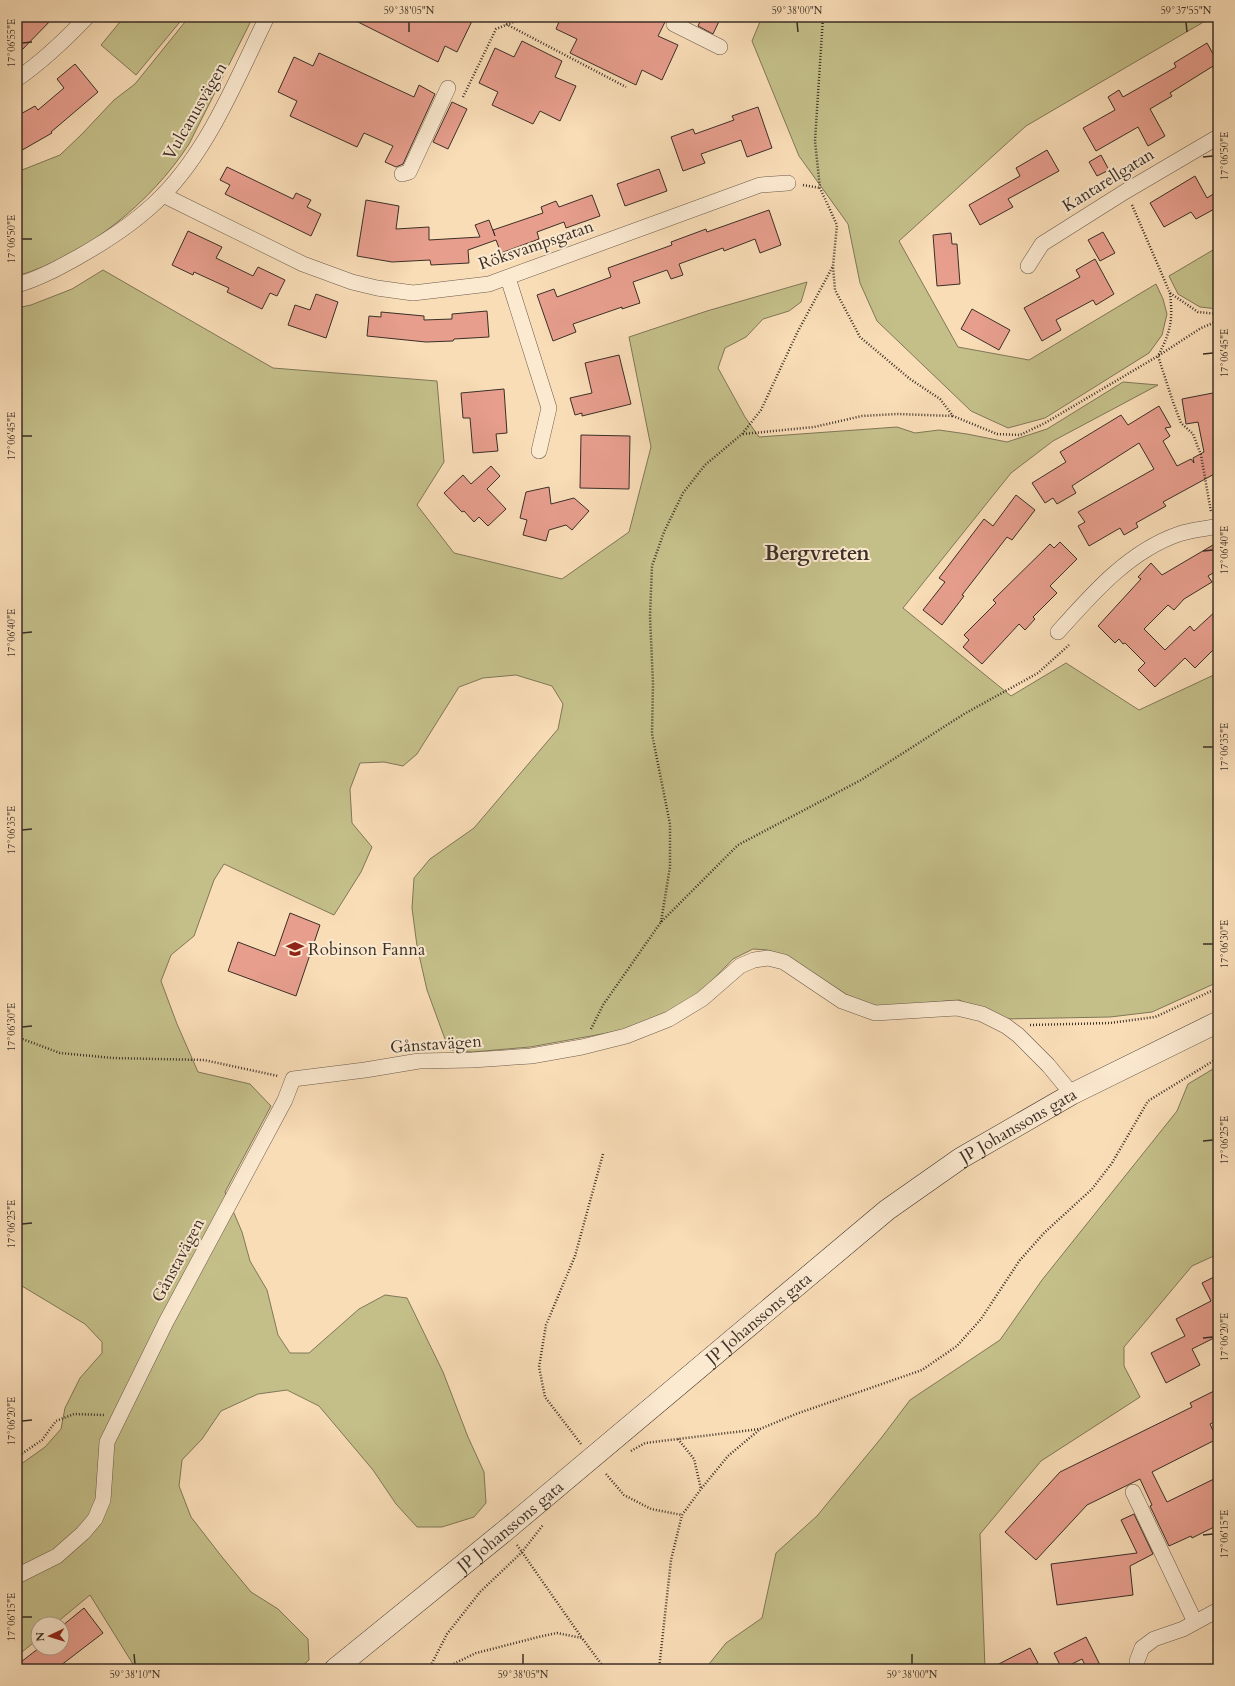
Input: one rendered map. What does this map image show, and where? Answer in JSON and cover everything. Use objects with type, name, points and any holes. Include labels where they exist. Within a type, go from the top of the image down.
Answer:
[{"type":"street","points":[[17,79],[39,64],[87,17]]},
{"type":"street","name":"Vulcanusvägen","points":[[17,285],[55,270],[102,243],[132,222],[163,195],[184,170],[205,138],[267,17]]},
{"type":"street","points":[[676,17],[674,24],[720,47]]},
{"type":"street","points":[[402,174],[409,172],[448,88]]},
{"type":"street","name":"Kantarellgatan","points":[[1028,266],[1042,244],[1126,191],[1218,137]]},
{"type":"street","name":"Röksvampsgatan","points":[[163,195],[303,264],[365,286],[413,293],[489,284],[760,185],[788,183]]},
{"type":"street","points":[[508,278],[549,408],[539,451]]},
{"type":"street","points":[[1058,632],[1089,597],[1121,568],[1138,556],[1157,544],[1178,534],[1216,527]]},
{"type":"street","name":"Gånstavägen","points":[[17,1576],[58,1556],[96,1519],[103,1500],[107,1442],[166,1322],[285,1100],[293,1079],[365,1070],[419,1061],[472,1060],[531,1056],[582,1047],[626,1036],[669,1019],[702,999],[740,966],[754,960],[768,958],[784,962],[842,1001],[875,1013],[957,1008],[982,1014],[1006,1026],[1018,1035],[1048,1065],[1072,1094]]},
{"type":"street","name":"JP Johanssons gata","points":[[334,1669],[506,1530],[887,1210],[961,1158],[1072,1094],[1218,1022]]},
{"type":"street","points":[[1134,1492],[1196,1622]]},
{"type":"street","points":[[1137,1669],[1137,1661],[1142,1648],[1154,1639],[1183,1629],[1218,1610]]},
{"type":"path","points":[[463,97],[496,29],[506,24],[512,24],[526,17]]},
{"type":"path","points":[[823,17],[815,141],[820,188],[838,226],[833,266],[835,290],[860,337],[910,379],[940,399],[953,416]]},
{"type":"path","points":[[506,24],[626,87]]},
{"type":"path","points":[[1126,191],[1170,293],[1172,314],[1168,336],[1158,356],[1181,423],[1193,434],[1201,455],[1216,527]]},
{"type":"path","points":[[662,922],[670,867],[670,824],[652,734],[654,684],[650,616],[652,566],[664,532],[683,493],[705,466],[742,434],[761,410],[797,333],[833,266]]},
{"type":"path","points":[[1170,293],[1198,312],[1218,314]]},
{"type":"path","points":[[742,434],[814,427],[862,416],[897,414],[953,416],[997,434],[1020,435],[1045,423],[1158,356],[1201,328],[1218,321]]},
{"type":"path","points":[[582,1047],[603,1005],[662,922],[738,846],[861,780],[964,714],[1038,673],[1070,644]]},
{"type":"path","points":[[1006,1026],[1110,1023],[1155,1017],[1218,988]]},
{"type":"path","points":[[17,1036],[60,1053],[113,1058],[204,1060],[293,1079]]},
{"type":"path","points":[[627,1454],[645,1443],[760,1429],[796,1414],[922,1370],[957,1346],[981,1319],[1020,1260],[1044,1232],[1092,1189],[1112,1163],[1148,1101],[1218,1058]]},
{"type":"path","points":[[581,1444],[545,1397],[539,1366],[546,1325],[574,1256],[603,1154]]},
{"type":"path","points":[[17,1457],[42,1440],[56,1421],[74,1414],[121,1414]]},
{"type":"path","points":[[659,1669],[671,1560],[682,1515],[728,1456],[760,1429]]},
{"type":"path","points":[[677,1439],[694,1458],[701,1489]]},
{"type":"path","points":[[606,1474],[624,1495],[651,1509],[682,1515]]},
{"type":"path","points":[[429,1669],[447,1634],[480,1592],[522,1552],[548,1520]]},
{"type":"path","points":[[506,1530],[605,1669]]},
{"type":"path","points":[[443,1669],[476,1653],[538,1637],[557,1633],[582,1638]]},
{"type":"shaded area","points":[[124,17],[184,17],[136,75],[101,45]]},
{"type":"shaded area","points":[[189,17],[253,17],[189,144],[156,187],[114,225],[67,255],[42,267],[17,276],[17,172],[60,155],[114,100],[135,84]]},
{"type":"shaded area","points":[[762,17],[1212,17],[1026,126],[899,241],[958,347],[1029,360],[1156,284],[1163,299],[1167,314],[1162,335],[1149,353],[1045,418],[1008,428],[971,411],[877,321],[860,283],[848,224],[799,156],[752,41]]},
{"type":"shaded area","points":[[1218,247],[1218,309],[1200,307],[1178,294],[1169,276]]},
{"type":"shaded area","points":[[103,270],[273,368],[437,381],[444,462],[417,505],[454,553],[562,579],[629,532],[651,447],[629,337],[707,311],[807,282],[801,302],[789,311],[763,319],[746,337],[725,348],[718,368],[745,417],[759,437],[897,427],[915,433],[939,430],[1007,442],[1047,429],[1123,382],[1158,385],[1053,441],[1011,473],[903,608],[1011,696],[1066,663],[1139,710],[1218,673],[1218,982],[1152,1012],[1110,1017],[1003,1019],[959,1000],[876,1007],[847,995],[792,959],[768,950],[753,949],[733,959],[700,993],[667,1012],[624,1030],[530,1047],[472,1052],[449,1050],[427,990],[417,946],[412,908],[414,878],[430,859],[474,828],[558,729],[563,704],[552,686],[516,675],[483,678],[459,687],[417,754],[403,766],[384,762],[360,763],[350,789],[352,823],[372,847],[361,872],[334,915],[224,864],[214,880],[194,936],[171,955],[161,981],[177,1024],[198,1072],[250,1084],[271,1106],[225,1192],[242,1232],[250,1261],[267,1290],[278,1335],[290,1353],[309,1353],[359,1309],[385,1295],[407,1298],[443,1372],[468,1437],[484,1472],[486,1503],[474,1517],[442,1527],[417,1527],[396,1504],[373,1470],[319,1406],[287,1390],[258,1394],[221,1411],[202,1439],[182,1460],[179,1486],[191,1517],[251,1592],[278,1609],[308,1639],[309,1660],[299,1669],[136,1669],[90,1595],[65,1616],[30,1616],[30,1645],[17,1656],[17,1467],[45,1447],[61,1429],[65,1408],[80,1378],[102,1353],[102,1342],[85,1324],[17,1283],[17,308],[31,305],[72,289]]},
{"type":"shaded area","points":[[1218,1066],[1218,1254],[1192,1266],[1124,1347],[1124,1366],[1140,1397],[1041,1461],[980,1534],[985,1669],[705,1669],[726,1643],[762,1618],[776,1553],[817,1516],[882,1437],[910,1400],[1000,1340],[1042,1280],[1177,1111],[1188,1084]]},
{"type":"building","points":[[17,17],[54,17],[17,55]]},
{"type":"building","points":[[348,17],[474,17],[457,52],[445,46],[438,62]]},
{"type":"building","points":[[561,17],[655,17],[665,22],[658,36],[678,45],[662,80],[642,70],[636,85],[570,53],[577,39],[556,29]]},
{"type":"building","points":[[702,17],[721,17],[713,34],[698,26]]},
{"type":"building","points":[[522,41],[562,61],[555,77],[576,86],[560,121],[540,111],[533,124],[492,105],[498,92],[479,83],[495,48],[514,57]]},
{"type":"building","points":[[1207,43],[1218,63],[1170,93],[1172,96],[1150,109],[1165,136],[1148,146],[1138,127],[1096,151],[1083,128],[1115,110],[1108,97],[1119,90],[1123,97],[1176,67],[1174,63]]},
{"type":"building","points":[[319,53],[414,97],[419,85],[435,94],[403,164],[396,167],[385,162],[393,146],[364,133],[357,147],[290,116],[297,101],[278,92],[294,57],[313,66]]},
{"type":"building","points":[[75,64],[98,92],[51,132],[52,133],[17,153],[17,116],[35,106],[38,110],[64,88],[57,79]]},
{"type":"building","points":[[452,102],[467,109],[448,149],[433,142]]},
{"type":"building","points":[[758,107],[772,148],[747,157],[741,140],[701,154],[705,163],[683,171],[671,137],[693,129],[695,134],[734,120],[732,116]]},
{"type":"building","points":[[1047,150],[1059,171],[1008,199],[1013,207],[980,225],[969,205],[1020,176],[1016,168]]},
{"type":"building","points":[[1101,155],[1109,170],[1097,176],[1089,162]]},
{"type":"building","points":[[227,167],[293,199],[296,193],[311,200],[307,207],[321,214],[311,236],[225,194],[230,185],[220,180]]},
{"type":"building","points":[[659,169],[667,191],[625,206],[617,184]]},
{"type":"building","points":[[1195,176],[1207,198],[1218,191],[1218,207],[1196,219],[1191,212],[1164,227],[1150,203]]},
{"type":"building","points":[[592,195],[600,216],[566,228],[564,222],[537,232],[539,239],[501,253],[496,240],[468,250],[469,263],[431,265],[430,260],[392,262],[357,256],[366,200],[399,206],[396,229],[429,227],[429,240],[480,237],[475,225],[489,220],[495,236],[493,230],[543,213],[541,207],[556,201],[559,207]]},
{"type":"building","points":[[769,210],[781,245],[760,253],[755,239],[724,251],[723,248],[679,264],[683,275],[671,279],[667,270],[633,282],[640,303],[622,309],[622,307],[573,324],[576,332],[553,341],[537,295],[554,289],[557,297],[611,277],[608,268],[672,245],[671,242],[706,229],[707,232]]},
{"type":"building","points":[[188,231],[222,247],[216,258],[253,276],[258,267],[285,280],[277,296],[270,293],[262,309],[227,292],[229,288],[194,272],[193,275],[172,265]]},
{"type":"building","points":[[1103,232],[1115,253],[1100,261],[1088,240]]},
{"type":"building","points":[[951,233],[952,244],[957,244],[960,284],[937,286],[933,235]]},
{"type":"building","points":[[1095,259],[1114,294],[1096,305],[1093,300],[1056,320],[1061,330],[1042,341],[1024,308],[1080,277],[1076,270]]},
{"type":"building","points":[[316,294],[338,302],[326,338],[288,325],[295,305],[310,310]]},
{"type":"building","points":[[972,309],[1010,330],[999,350],[961,329]]},
{"type":"building","points":[[487,311],[489,337],[426,342],[367,336],[369,316],[381,317],[381,312],[424,316],[424,320],[452,319],[452,314]]},
{"type":"building","points":[[619,355],[631,404],[582,416],[582,413],[575,415],[570,398],[592,393],[585,363]]},
{"type":"building","points":[[504,389],[507,433],[496,434],[498,451],[473,453],[470,418],[463,418],[461,393]]},
{"type":"building","points":[[1218,392],[1218,472],[1163,502],[1166,506],[1136,523],[1138,527],[1124,535],[1120,528],[1089,546],[1078,526],[1085,522],[1078,512],[1154,469],[1139,443],[1072,486],[1076,493],[1057,504],[1053,498],[1045,503],[1032,483],[1066,462],[1060,452],[1121,415],[1128,425],[1159,406],[1171,427],[1165,428],[1170,436],[1163,441],[1177,466],[1191,459],[1194,463],[1193,458],[1204,452],[1198,422],[1186,424],[1182,399]]},
{"type":"building","points":[[581,435],[630,436],[629,489],[580,488]]},
{"type":"building","points":[[491,466],[500,476],[487,489],[506,509],[488,526],[479,517],[474,522],[444,493],[463,475],[471,484]]},
{"type":"building","points":[[549,487],[551,504],[574,498],[589,511],[572,530],[566,525],[549,530],[546,541],[523,535],[527,520],[520,518],[526,492]]},
{"type":"building","points":[[1016,495],[1035,510],[1012,540],[1007,537],[962,595],[964,596],[942,625],[923,610],[945,582],[939,578],[984,519],[993,526]]},
{"type":"building","points":[[1060,542],[1077,559],[1050,586],[1057,593],[1033,617],[1035,619],[1025,630],[1019,624],[982,664],[963,647],[969,640],[964,635],[996,603],[993,600],[1050,544],[1054,548]]},
{"type":"building","points":[[1218,542],[1218,570],[1208,576],[1212,582],[1184,599],[1174,610],[1168,605],[1144,629],[1165,650],[1190,626],[1194,631],[1218,609],[1218,645],[1195,668],[1185,658],[1155,687],[1138,670],[1145,663],[1125,643],[1123,644],[1119,639],[1115,643],[1098,626],[1141,579],[1138,577],[1151,563],[1162,575]]},
{"type":"building","name":"Robinson Fanna","points":[[290,913],[320,925],[296,996],[228,971],[238,942],[275,956]]},
{"type":"building","points":[[1218,1275],[1218,1336],[1192,1349],[1200,1365],[1166,1383],[1151,1353],[1185,1336],[1176,1319],[1211,1301],[1202,1283]]},
{"type":"building","points":[[1218,1389],[1218,1420],[1210,1424],[1217,1439],[1152,1472],[1167,1502],[1218,1477],[1218,1525],[1192,1538],[1191,1536],[1169,1546],[1150,1506],[1152,1505],[1140,1479],[1087,1505],[1036,1560],[1005,1532],[1060,1472],[1192,1407],[1190,1403]]},
{"type":"building","points":[[1134,1514],[1153,1554],[1130,1566],[1133,1595],[1057,1605],[1051,1564],[1137,1553],[1121,1520]]},
{"type":"building","points":[[84,1608],[103,1633],[56,1669],[17,1669],[17,1665],[30,1655],[70,1656],[70,1619]]},
{"type":"building","points":[[1086,1637],[1102,1669],[1087,1669],[1082,1659],[1062,1669],[1054,1653]]},
{"type":"building","points":[[1030,1648],[1038,1663],[1026,1669],[989,1669]]},
{"type":"place","name":"Robinson Fanna","points":[[295,949]]},
{"type":"district","name":"Bergvreten","points":[[817,553]]}]
